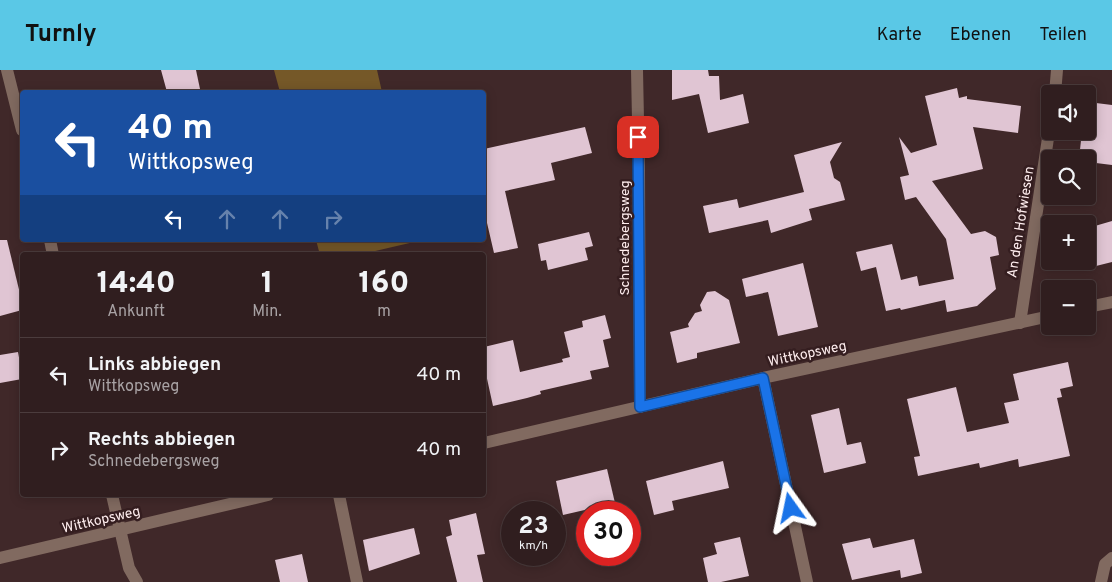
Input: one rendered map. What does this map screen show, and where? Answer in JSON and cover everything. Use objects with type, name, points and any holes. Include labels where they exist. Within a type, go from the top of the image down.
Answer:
[{"type":"street","name":"Schnedebergsweg","points":[[637,70],[640,407]]},
{"type":"street","points":[[1056,85],[1057,70]]},
{"type":"street","points":[[6,77],[20,123]]},
{"type":"street","name":"An den Hofwiesen","points":[[1020,323],[1048,140]]},
{"type":"street","points":[[1096,306],[1112,302]]},
{"type":"street","name":"Wittkopsweg","points":[[486,443],[763,378],[1041,318]]},
{"type":"street","points":[[763,378],[807,582]]},
{"type":"street","points":[[113,497],[129,568],[136,582]]},
{"type":"street","name":"Wittkopsweg","points":[[0,558],[260,497]]},
{"type":"street","points":[[339,497],[357,582]]},
{"type":"street","points":[[1101,582],[1105,564],[1112,558]]},
{"type":"shaded area","points":[[274,70],[377,70],[382,90],[279,90]]},
{"type":"shaded area","points":[[317,242],[414,242],[371,252],[319,252]]},
{"type":"building","points":[[161,70],[196,70],[200,89],[166,90]]},
{"type":"building","points":[[672,70],[708,70],[709,76],[719,76],[720,100],[743,94],[749,123],[708,133],[699,94],[672,100]]},
{"type":"building","points":[[957,88],[959,98],[967,96],[967,99],[1021,106],[1018,133],[973,127],[983,169],[932,181],[971,234],[985,231],[996,237],[999,255],[990,257],[996,289],[977,306],[947,312],[945,300],[901,310],[900,308],[886,311],[876,267],[861,271],[856,252],[892,244],[901,280],[917,276],[919,286],[954,279],[946,239],[916,197],[905,200],[900,177],[909,175],[899,137],[911,153],[937,145],[925,96]]},
{"type":"building","points":[[1096,103],[1112,105],[1112,165],[1096,163],[1096,150],[1080,150],[1081,140],[1096,140]]},
{"type":"building","points":[[585,127],[592,153],[551,163],[555,180],[505,191],[518,248],[494,253],[486,219],[486,149]]},
{"type":"building","points":[[842,142],[830,162],[834,178],[840,182],[845,200],[809,209],[812,220],[771,233],[768,220],[709,233],[703,206],[737,199],[739,208],[804,192],[794,155]]},
{"type":"building","points":[[1112,221],[1112,262],[1096,266],[1096,226]]},
{"type":"building","points":[[589,232],[593,246],[585,248],[588,260],[548,270],[546,260],[541,261],[538,244]]},
{"type":"building","points":[[0,240],[7,240],[20,294],[20,311],[0,316]]},
{"type":"building","points":[[803,263],[818,327],[778,336],[768,292],[746,297],[742,279]]},
{"type":"building","points":[[715,291],[729,300],[740,343],[697,353],[697,358],[677,363],[670,332],[689,327],[688,324],[695,313],[702,311],[700,305],[707,292]]},
{"type":"building","points":[[605,315],[611,338],[603,340],[609,367],[590,371],[592,379],[540,391],[541,394],[493,406],[486,374],[486,347],[513,340],[520,372],[563,362],[562,359],[570,357],[564,332],[583,327],[582,321]]},
{"type":"building","points":[[18,352],[20,379],[0,383],[0,355]]},
{"type":"building","points":[[1068,362],[1073,386],[1060,389],[1062,397],[1057,398],[1070,456],[1019,467],[1018,459],[980,468],[979,463],[918,476],[914,457],[920,456],[907,399],[956,387],[967,432],[1009,423],[1004,403],[1019,400],[1013,374]]},
{"type":"building","points":[[839,408],[847,445],[861,442],[866,463],[824,473],[811,415]]},
{"type":"building","points":[[723,461],[729,488],[672,501],[674,510],[654,515],[646,481]]},
{"type":"building","points":[[607,469],[615,501],[576,501],[576,512],[566,514],[566,501],[560,501],[556,481]]},
{"type":"building","points":[[476,513],[485,554],[477,555],[483,582],[457,582],[446,537],[452,535],[449,520]]},
{"type":"building","points":[[414,528],[420,554],[369,571],[363,540]]},
{"type":"building","points":[[740,537],[749,576],[721,582],[708,582],[703,558],[717,554],[714,543]]},
{"type":"building","points":[[870,538],[873,548],[914,539],[922,573],[901,578],[900,570],[852,580],[842,544]]},
{"type":"building","points":[[302,554],[308,582],[280,582],[275,560]]},
{"type":"route","points":[[638,137],[640,407],[763,378],[791,508]]}]
